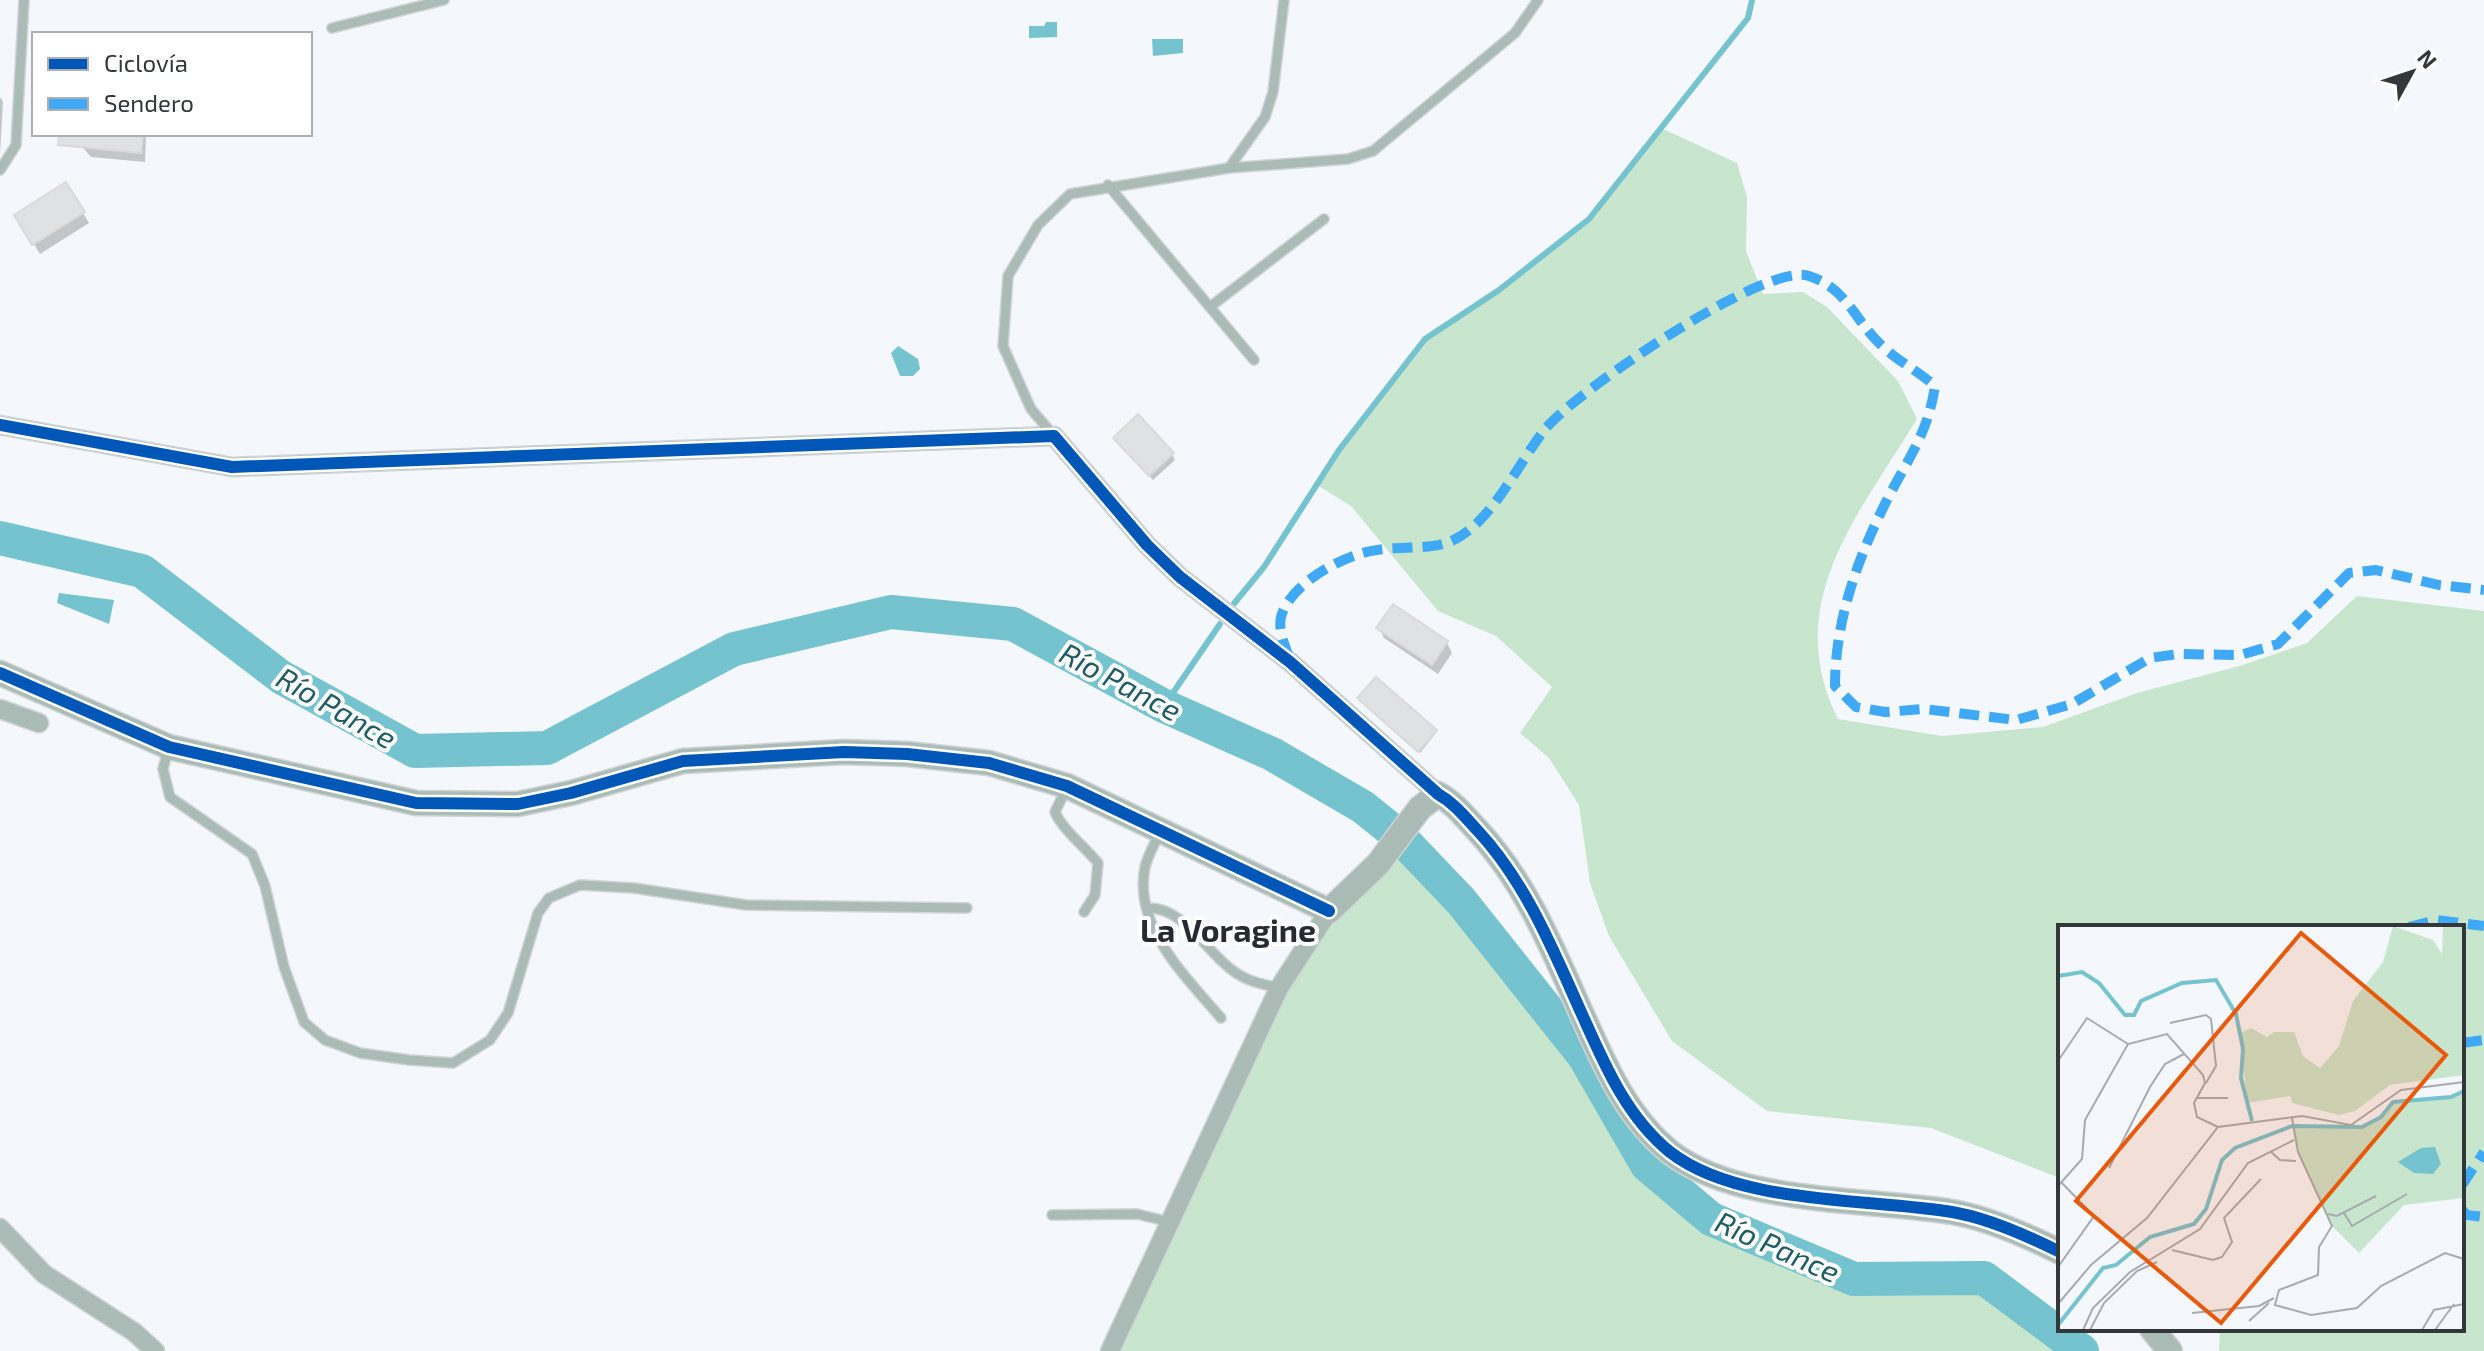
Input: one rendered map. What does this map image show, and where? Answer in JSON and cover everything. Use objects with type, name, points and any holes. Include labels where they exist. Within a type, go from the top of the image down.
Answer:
[{"type":"street","points":[[0,425],[232,467],[1054,436],[1147,545],[1180,577],[1290,662],[1429,801],[1451,801],[1494,848],[1538,918],[1612,1080],[1643,1125],[1670,1151],[1699,1170],[1744,1187],[1955,1212],[2058,1251]]},
{"type":"street","points":[[0,673],[169,747],[416,803],[518,804],[571,793],[683,761],[844,752],[907,754],[989,763],[1067,786],[1329,911]]},
{"type":"street","points":[[0,709],[39,723]]},
{"type":"street","points":[[1110,1351],[1279,988],[1329,911],[1378,864],[1429,801]]},
{"type":"street","points":[[0,1228],[44,1274],[134,1332],[155,1351]]},
{"type":"street","points":[[2154,1331],[2170,1351]]},
{"type":"lane","points":[[0,170],[16,145],[24,0]]},
{"type":"lane","points":[[332,28],[444,0]]},
{"type":"lane","points":[[1229,168],[1265,117],[1273,92],[1284,0]]},
{"type":"lane","points":[[1054,436],[1031,409],[1003,346],[1008,276],[1038,225],[1070,194],[1108,185],[1229,168],[1348,159],[1373,151],[1515,33],[1538,0]]},
{"type":"lane","points":[[1108,185],[1254,360]]},
{"type":"lane","points":[[1210,307],[1324,219]]},
{"type":"lane","points":[[169,747],[163,769],[170,797],[252,854],[265,886],[284,967],[304,1022],[325,1040],[360,1053],[453,1063],[490,1040],[508,1013],[538,913],[549,898],[580,885],[634,888],[746,905],[967,908]]},
{"type":"lane","points":[[1067,786],[1055,812],[1059,823],[1079,839],[1098,863],[1095,895],[1084,912]]},
{"type":"lane","points":[[1162,829],[1146,865],[1143,890],[1152,928],[1181,971],[1221,1018]]},
{"type":"lane","points":[[1148,908],[1161,908],[1184,922],[1234,972],[1254,983],[1279,988]]},
{"type":"lane","points":[[1052,1215],[1137,1214],[1170,1222]]},
{"type":"green space","points":[[1661,128],[1737,163],[1747,197],[1746,251],[1763,294],[1803,292],[1827,307],[1898,381],[1917,419],[1851,525],[1822,599],[1818,637],[1822,677],[1838,719],[1942,736],[2043,727],[2137,693],[2243,665],[2307,643],[2357,596],[2484,611],[2484,1351],[2219,1351],[2220,1331],[2464,1331],[2464,925],[2058,925],[2058,1177],[1931,1128],[1767,1111],[1672,1041],[1609,936],[1590,883],[1579,805],[1549,758],[1520,733],[1552,687],[1496,636],[1438,611],[1351,506],[1317,485],[1339,450],[1425,339],[1499,290],[1589,219]]},
{"type":"green space","points":[[1399,836],[1461,901],[1584,1056],[1647,1165],[1711,1219],[1854,1279],[1984,1278],[2082,1351],[1110,1351],[1279,988]]},
{"type":"water","points":[[1046,22],[1057,22],[1057,37],[1029,38],[1029,26],[1044,26]]},
{"type":"water","points":[[1152,39],[1183,39],[1183,53],[1153,56]]},
{"type":"water","points":[[898,346],[918,359],[920,369],[913,376],[900,376],[891,353]]},
{"type":"water","points":[[59,593],[114,600],[109,624],[57,603]]},
{"type":"building","points":[[59,136],[143,136],[141,153],[58,145]]},
{"type":"building","points":[[66,182],[85,212],[32,245],[14,215]]},
{"type":"building","points":[[1138,414],[1174,453],[1149,476],[1113,438]]},
{"type":"building","points":[[1393,604],[1448,641],[1432,665],[1376,628]]},
{"type":"building","points":[[1376,677],[1437,730],[1418,752],[1357,698]]},
{"type":"waterway","points":[[1232,606],[1264,567],[1339,450],[1425,339],[1499,290],[1589,219],[1748,18],[1752,0]]},
{"type":"waterway","name":"Río Pance","points":[[0,538],[142,571],[281,677],[415,751],[547,748],[734,649],[891,612],[1013,624],[1164,706],[1272,754],[1363,807],[1399,836],[1461,901],[1584,1056],[1647,1165],[1711,1219],[1854,1279],[1984,1278],[2082,1351]]},
{"type":"waterway","points":[[1164,706],[1220,624]]},
{"type":"marked path","points":[[1289,658],[1281,633],[1281,617],[1295,593],[1320,572],[1364,553],[1440,544],[1464,534],[1491,508],[1546,428],[1564,410],[1673,332],[1754,288],[1787,277],[1809,276],[1833,289],[1882,346],[1935,386],[1923,431],[1867,543],[1844,613],[1835,686],[1856,707],[1885,712],[1924,709],[2016,720],[2072,704],[2150,658],[2178,654],[2240,655],[2278,644],[2349,573],[2376,570],[2439,585],[2484,590]]},
{"type":"marked path","points":[[2417,925],[2436,920],[2484,926]]},
{"type":"marked path","points":[[2464,1043],[2484,1040]]},
{"type":"marked path","points":[[2464,1182],[2484,1152]]},
{"type":"marked path","points":[[2464,1212],[2484,1217]]},
{"type":"cycle path","points":[[0,425],[232,467],[1054,436],[1147,545],[1180,577],[1290,662],[1454,806],[1478,831],[1526,897],[1601,1057],[1630,1108],[1670,1152],[1698,1169],[1731,1182],[1805,1197],[1952,1212],[2008,1228],[2058,1251]]},
{"type":"cycle path","points":[[0,673],[169,747],[416,803],[518,804],[571,793],[683,761],[844,752],[907,754],[989,763],[1067,786],[1329,911]]},
{"type":"district","name":"La Voragine","points":[[1228,929]]}]
